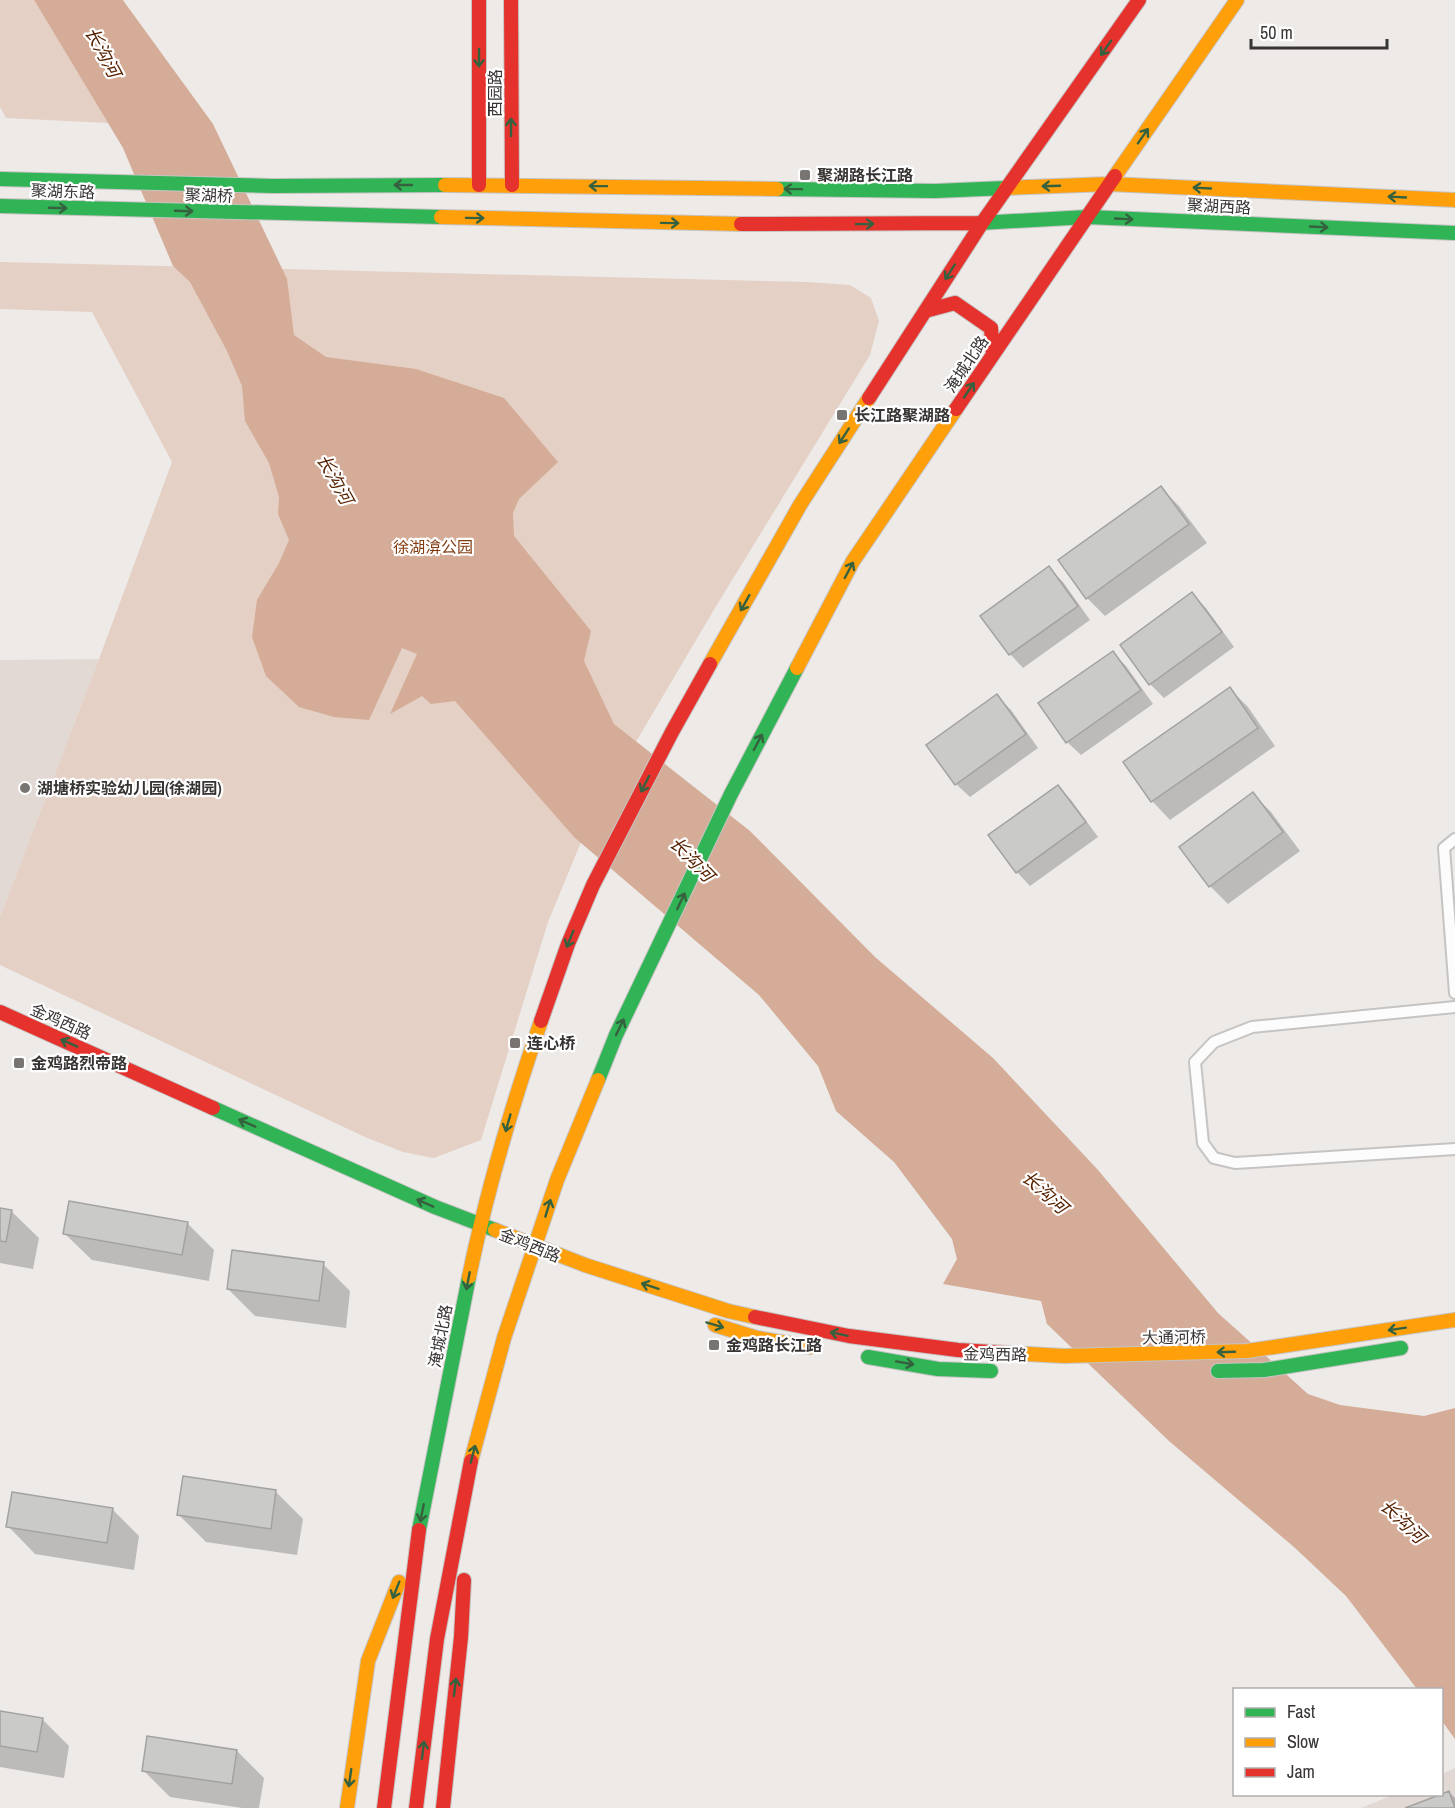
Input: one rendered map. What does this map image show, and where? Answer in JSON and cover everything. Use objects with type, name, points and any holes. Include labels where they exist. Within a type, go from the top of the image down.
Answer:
[{"type":"main road","name":"西园路","points":[[479,0],[479,185]]},
{"type":"main road","name":"西园路","points":[[511,0],[512,185]]},
{"type":"main road","points":[[925,311],[1006,188],[1139,0]]},
{"type":"main road","name":"淹城北路","points":[[536,1247],[557,1180],[616,1035],[731,794],[853,561],[1237,0]]},
{"type":"main road","name":"聚湖东路","points":[[0,178],[109,181]]},
{"type":"main road","name":"聚湖桥","points":[[109,181],[273,186],[512,185]]},
{"type":"main road","name":"聚湖西路","points":[[512,185],[935,191],[1109,184],[1455,200]]},
{"type":"main road","name":"聚湖东路","points":[[0,206],[126,210]]},
{"type":"main road","name":"聚湖桥","points":[[126,210],[775,225],[982,223]]},
{"type":"main road","name":"聚湖西路","points":[[982,223],[1087,217],[1455,233]]},
{"type":"main road","points":[[925,311],[955,303],[991,328],[993,354]]},
{"type":"main road","name":"淹城北路","points":[[384,1808],[418,1535],[476,1241],[516,1093],[568,944],[593,885],[672,732],[800,505],[925,311]]},
{"type":"main road","name":"金鸡西路","points":[[0,1012],[435,1208],[480,1223],[585,1265],[728,1311],[849,1336],[958,1350],[1064,1356]]},
{"type":"main road","points":[[416,1808],[436,1640],[466,1479],[504,1338],[536,1247]]},
{"type":"main road","points":[[702,1320],[757,1338],[825,1349]]},
{"type":"main road","name":"大通河桥","points":[[1064,1356],[1247,1352],[1455,1320]]},
{"type":"main road","name":"大通河桥","points":[[1207,1371],[1264,1370],[1409,1347]]},
{"type":"main road","name":"金鸡西路","points":[[858,1355],[938,1369],[1002,1372]]},
{"type":"main road","points":[[443,1808],[448,1744],[463,1625],[466,1479]]},
{"type":"main road","points":[[347,1808],[368,1661],[418,1535]]},
{"type":"lane","points":[[1455,839],[1450,850],[1455,993]]},
{"type":"lane","points":[[1455,1006],[1252,1027],[1214,1042],[1195,1062],[1203,1143],[1214,1158],[1235,1163],[1455,1149]]},
{"type":"shaded area","name":"湖塘桥实验幼儿园(徐湖园)","points":[[99,659],[0,917],[0,660]]},
{"type":"shaded area","points":[[1455,1768],[1455,1808],[1361,1808],[1391,1796],[1443,1796],[1443,1774]]},
{"type":"green space","points":[[0,0],[34,0],[108,123],[6,118],[0,107]]},
{"type":"green space","name":"徐湖渰公园","points":[[0,262],[807,282],[850,285],[871,298],[879,321],[870,355],[715,608],[591,818],[548,922],[481,1140],[434,1158],[403,1152],[365,1137],[0,965],[0,917],[172,462],[92,312],[0,309]]},
{"type":"water","name":"长沟河","points":[[34,0],[123,0],[213,124],[287,279],[294,335],[326,357],[416,369],[504,398],[558,462],[519,499],[513,513],[514,536],[591,631],[584,661],[614,724],[750,831],[875,957],[993,1058],[1098,1170],[1218,1313],[1308,1394],[1340,1405],[1424,1416],[1455,1408],[1455,1739],[1443,1722],[1443,1688],[1416,1688],[1346,1596],[1294,1547],[1169,1441],[1047,1324],[1041,1301],[943,1284],[957,1259],[952,1239],[894,1162],[836,1111],[818,1066],[759,995],[574,837],[455,701],[431,704],[422,696],[390,714],[417,654],[402,648],[369,720],[334,717],[299,707],[266,676],[252,637],[257,600],[279,563],[289,540],[278,514],[279,497],[269,463],[245,421],[242,386],[227,351],[190,282],[173,266],[123,148]]},
{"type":"building","points":[[1161,486],[1189,524],[1086,599],[1058,560]]},
{"type":"building","points":[[1049,566],[1078,606],[1009,655],[980,616]]},
{"type":"building","points":[[1192,592],[1222,632],[1149,685],[1120,645]]},
{"type":"building","points":[[1113,651],[1141,690],[1066,743],[1038,703]]},
{"type":"building","points":[[1230,687],[1258,728],[1151,802],[1123,762]]},
{"type":"building","points":[[997,694],[1026,734],[955,785],[926,745]]},
{"type":"building","points":[[1058,785],[1086,822],[1016,873],[988,835]]},
{"type":"building","points":[[1253,792],[1283,832],[1209,887],[1179,847]]},
{"type":"building","points":[[69,1201],[188,1222],[182,1255],[63,1234]]},
{"type":"building","points":[[0,1208],[12,1210],[6,1242],[0,1241]]},
{"type":"building","points":[[232,1250],[324,1262],[319,1301],[227,1289]]},
{"type":"building","points":[[183,1476],[276,1490],[271,1529],[177,1515]]},
{"type":"building","points":[[12,1492],[113,1508],[107,1543],[6,1527]]},
{"type":"building","points":[[0,1711],[43,1718],[37,1752],[0,1746]]},
{"type":"building","points":[[147,1736],[237,1750],[232,1784],[142,1771]]},
{"type":"building","points":[[1449,1791],[1455,1808],[1405,1808],[1437,1796],[1443,1796],[1443,1794]]},
{"type":"traffic: fast","points":[[0,179],[273,186],[445,185]]},
{"type":"traffic: fast","points":[[777,189],[935,191],[1006,188]]},
{"type":"traffic: fast","points":[[0,206],[441,217]]},
{"type":"traffic: fast","points":[[979,223],[1087,217],[1455,233]]},
{"type":"traffic: fast","points":[[598,1080],[616,1035],[731,794],[797,668]]},
{"type":"traffic: fast","points":[[213,1108],[435,1207],[495,1230]]},
{"type":"traffic: fast","points":[[419,1530],[469,1277]]},
{"type":"traffic: fast","points":[[1218,1371],[1264,1370],[1401,1348]]},
{"type":"traffic: fast","points":[[868,1357],[938,1369],[991,1371]]},
{"type":"traffic: slow","points":[[1115,176],[1237,0]]},
{"type":"traffic: slow","points":[[1006,188],[1109,184],[1455,200]]},
{"type":"traffic: slow","points":[[445,185],[777,189]]},
{"type":"traffic: slow","points":[[441,217],[741,224]]},
{"type":"traffic: slow","points":[[710,664],[800,505],[869,398]]},
{"type":"traffic: slow","points":[[797,668],[853,561],[956,409]]},
{"type":"traffic: slow","points":[[469,1277],[501,1148],[541,1021]]},
{"type":"traffic: slow","points":[[471,1461],[504,1338],[557,1180],[598,1080]]},
{"type":"traffic: slow","points":[[495,1230],[585,1265],[728,1311],[755,1317]]},
{"type":"traffic: slow","points":[[1009,1353],[1064,1356],[1247,1351],[1455,1320]]},
{"type":"traffic: slow","points":[[715,1325],[757,1338],[810,1347]]},
{"type":"traffic: slow","points":[[347,1808],[368,1661],[399,1582]]},
{"type":"traffic: jam","points":[[479,0],[479,185]]},
{"type":"traffic: jam","points":[[511,0],[512,185]]},
{"type":"traffic: jam","points":[[869,398],[982,223],[1139,0]]},
{"type":"traffic: jam","points":[[956,409],[1115,176]]},
{"type":"traffic: jam","points":[[741,224],[979,223]]},
{"type":"traffic: jam","points":[[925,311],[955,303],[991,328],[993,354]]},
{"type":"traffic: jam","points":[[541,1021],[568,944],[593,885],[710,664]]},
{"type":"traffic: jam","points":[[0,1012],[213,1108]]},
{"type":"traffic: jam","points":[[755,1317],[849,1336],[958,1350],[1009,1353]]},
{"type":"traffic: jam","points":[[416,1808],[437,1639],[471,1461]]},
{"type":"traffic: jam","points":[[384,1808],[419,1530]]},
{"type":"traffic: jam","points":[[443,1808],[461,1637],[464,1580]]},
{"type":"place","name":"聚湖路长江路","points":[[805,175]]},
{"type":"place","name":"长江路聚湖路","points":[[842,415]]},
{"type":"place","name":"湖塘桥实验幼儿园(徐湖园)","points":[[25,788]]},
{"type":"place","name":"连心桥","points":[[515,1043]]},
{"type":"place","name":"金鸡路烈帝路","points":[[19,1063]]},
{"type":"place","name":"金鸡路长江路","points":[[714,1345]]}]
